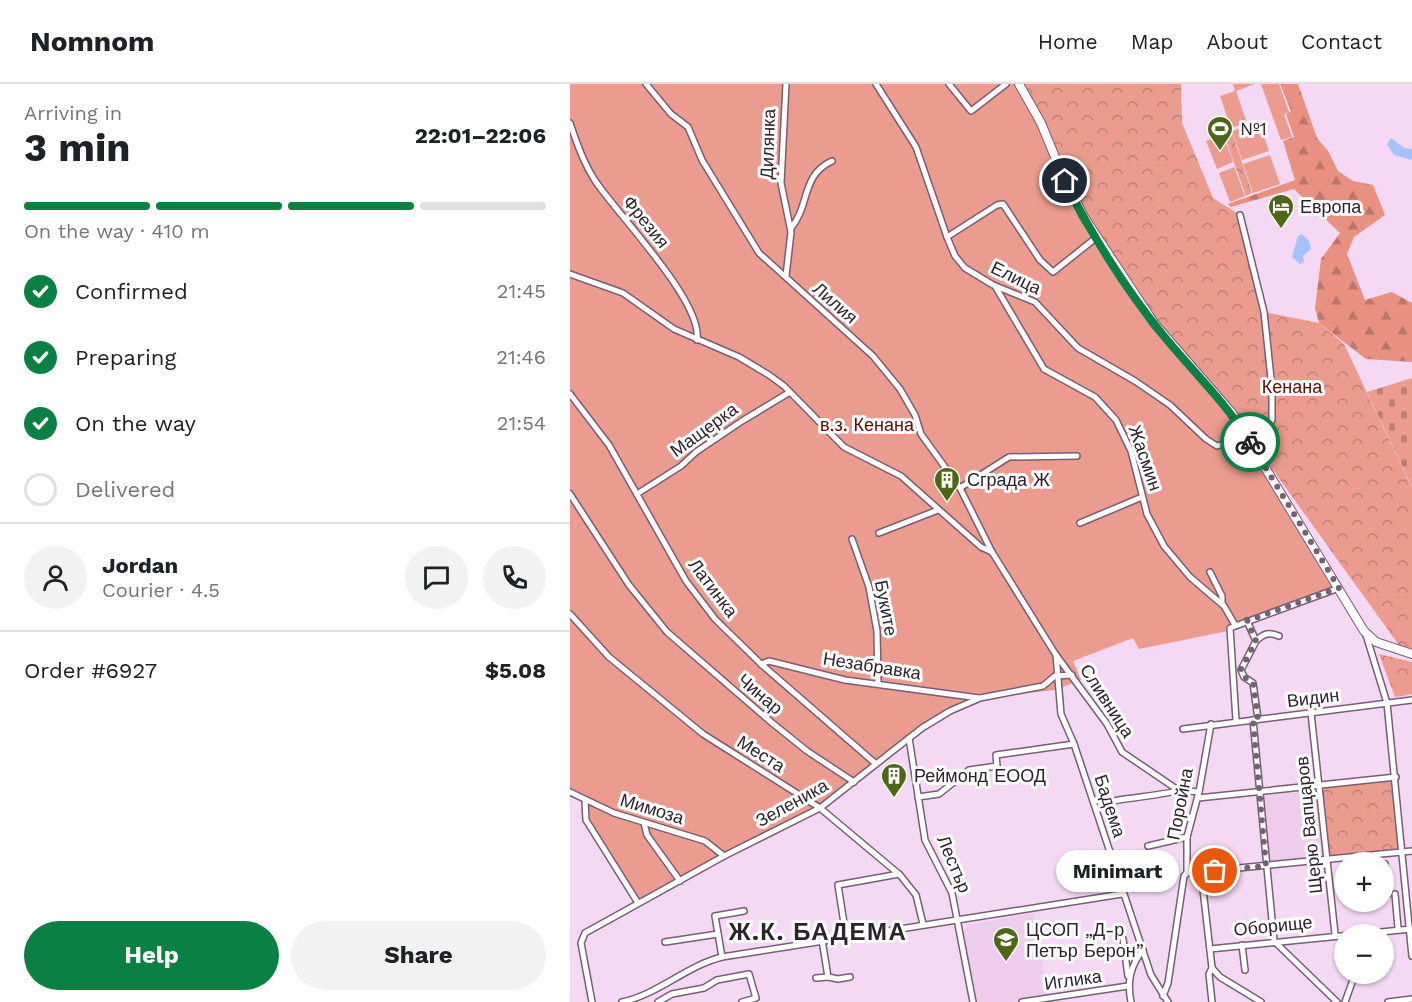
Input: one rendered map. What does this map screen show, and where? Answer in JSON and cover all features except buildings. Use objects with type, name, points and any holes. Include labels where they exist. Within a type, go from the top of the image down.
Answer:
[{"type":"main road","points":[[1019,84],[1041,123],[1070,192],[1097,237],[1154,323],[1221,399],[1364,631],[1376,642],[1412,654]]},
{"type":"street","name":"Лилия","points":[[646,84],[671,114],[688,128],[702,159],[748,231],[755,247],[881,365],[910,405],[926,443],[960,488],[992,552]]},
{"type":"street","name":"Дилянка","points":[[786,84],[781,183],[790,228],[786,276]]},
{"type":"street","name":"Елица","points":[[876,84],[916,147],[947,237],[955,256],[964,268],[993,285],[1041,307],[1078,348],[1136,381],[1170,405],[1211,443],[1221,445],[1247,438]]},
{"type":"street","points":[[949,84],[971,111],[1006,84]]},
{"type":"street","name":"Фрезия","points":[[570,123],[586,166],[611,203],[659,261],[691,313],[698,334],[697,340]]},
{"type":"street","points":[[790,228],[798,217],[810,180],[819,168],[832,161]]},
{"type":"street","points":[[947,237],[962,230],[997,205],[1003,204],[1040,260],[1049,270],[1055,272],[1097,237]]},
{"type":"street","points":[[1240,215],[1264,312],[1272,388],[1271,423],[1265,430],[1247,438]]},
{"type":"street","points":[[570,274],[623,293],[644,305],[674,328],[754,366],[790,392],[844,447],[897,473],[981,548],[992,552]]},
{"type":"street","name":"Жасмин","points":[[993,285],[1044,369],[1095,397],[1116,420],[1131,452],[1147,514],[1164,546],[1190,577],[1222,604],[1235,626]]},
{"type":"street","name":"Мащерка","points":[[637,494],[681,466],[696,452],[742,420],[790,392]]},
{"type":"street","name":"Латинка","points":[[570,394],[609,445],[686,581],[700,601],[761,664],[876,764]]},
{"type":"street","points":[[960,488],[1009,457],[1077,456]]},
{"type":"street","name":"Чинар","points":[[570,494],[654,618],[691,655],[771,722],[807,751],[854,782]]},
{"type":"street","points":[[1080,523],[1142,497]]},
{"type":"street","points":[[879,533],[938,510]]},
{"type":"street","name":"Буките","points":[[852,539],[868,587],[878,631],[878,684]]},
{"type":"street","name":"Сливница","points":[[992,552],[1056,655],[1072,675],[1122,752],[1178,790],[1198,795],[1259,792],[1396,777]]},
{"type":"street","points":[[1210,572],[1222,596],[1222,604]]},
{"type":"street","points":[[1236,720],[1228,634],[1230,628],[1339,588]]},
{"type":"street","name":"Места","points":[[570,614],[609,657],[703,734],[820,808],[899,874],[916,895],[923,924]]},
{"type":"street","points":[[1247,621],[1256,641]]},
{"type":"street","points":[[1364,631],[1387,703],[1412,956]]},
{"type":"street","points":[[1279,636],[1272,633],[1263,634],[1256,641],[1241,669],[1244,677],[1253,682],[1259,792],[1274,941],[1337,1002]]},
{"type":"street","name":"Бадема","points":[[1056,655],[1061,714],[1074,744],[1122,894],[1151,975],[1168,1002]]},
{"type":"street","name":"Незабравка","points":[[761,664],[769,661],[845,680],[980,698]]},
{"type":"street","name":"Зеленика","points":[[592,1002],[582,937],[724,856],[820,808],[936,718],[980,698],[1044,686],[1052,677],[1072,675]]},
{"type":"street","name":"Видин","points":[[1183,729],[1236,720],[1255,720],[1412,701]]},
{"type":"street","name":"Щерю Вапцаров","points":[[1311,713],[1334,924]]},
{"type":"street","name":"Поройна","points":[[1163,996],[1168,983],[1186,873],[1187,837],[1198,795],[1211,724]]},
{"type":"street","name":"Лестър","points":[[909,738],[927,846],[949,884],[958,919],[972,1002]]},
{"type":"street","points":[[918,797],[939,794],[969,770],[998,766],[996,755],[1074,744]]},
{"type":"street","points":[[1113,801],[1141,795],[1172,794],[1178,790]]},
{"type":"street","name":"Мимоза","points":[[570,792],[585,801],[644,823],[705,841],[724,856]]},
{"type":"street","points":[[585,801],[586,820],[638,903]]},
{"type":"street","points":[[644,823],[647,835],[680,881]]},
{"type":"street","points":[[1148,846],[1187,837]]},
{"type":"street","points":[[1186,873],[1412,851]]},
{"type":"street","points":[[1201,872],[1212,968],[1209,974],[1212,1002]]},
{"type":"street","points":[[846,936],[838,885],[899,874]]},
{"type":"street","points":[[1394,894],[1406,893]]},
{"type":"street","points":[[622,1002],[649,993],[700,964],[722,957],[1122,894]]},
{"type":"street","points":[[722,957],[715,916],[744,911]]},
{"type":"street","points":[[1394,912],[1398,928]]},
{"type":"street","name":"Оборище","points":[[1394,929],[1411,929]]},
{"type":"street","points":[[665,942],[718,934]]},
{"type":"street","name":"Оборище","points":[[1210,949],[1334,934]]},
{"type":"street","points":[[1123,939],[1131,1002]]},
{"type":"street","points":[[822,940],[828,977]]},
{"type":"street","points":[[1242,945],[1245,970]]},
{"type":"street","points":[[1128,985],[1136,958],[1143,950]]},
{"type":"street","points":[[1212,968],[1220,977],[1261,1002]]},
{"type":"street","points":[[658,1002],[672,994],[704,988],[717,981],[750,974],[756,998],[742,1002]]},
{"type":"street","points":[[816,978],[850,977]]},
{"type":"street","points":[[1345,1002],[1351,984]]},
{"type":"street","name":"Иглика","points":[[1022,1002],[1128,985]]},
{"type":"street","points":[[1079,1002],[1080,994]]},
{"type":"street","points":[[1388,1002],[1412,999]]},
{"type":"shaded area","points":[[1302,792],[1303,798],[1316,796],[1323,856],[1270,862],[1262,796]]},
{"type":"shaded area","name":"ЦСОП „Д-р Петър Берон”","points":[[1033,913],[1048,995],[1011,1002],[976,1002],[963,931],[967,925]]},
{"type":"green space","name":"в.з. Кенана","points":[[570,84],[1019,84],[1339,588],[1228,631],[1139,649],[1133,638],[1073,661],[1081,680],[1055,690],[980,698],[936,718],[820,808],[638,903],[583,819],[584,797],[570,790]]},
{"type":"green space","name":"Кенана","points":[[1019,84],[1181,84],[1182,123],[1213,198],[1240,215],[1264,312],[1319,323],[1344,344],[1412,488],[1412,652],[1401,648],[1232,413],[1163,335],[1097,237]]},
{"type":"green space","points":[[1233,84],[1255,84],[1236,91],[1247,123],[1231,128],[1220,96],[1235,91]]},
{"type":"green space","points":[[1261,84],[1279,84],[1289,112],[1284,114],[1292,137],[1281,140]]},
{"type":"green space","points":[[1280,84],[1298,84],[1317,138],[1328,151],[1338,171],[1353,181],[1373,185],[1385,215],[1354,237],[1347,254],[1365,300],[1392,292],[1412,303],[1412,362],[1366,359],[1319,323],[1315,308],[1321,259],[1340,233],[1294,189],[1231,207],[1228,204],[1295,180],[1283,141],[1294,137],[1286,114],[1291,111]]},
{"type":"green space","points":[[1259,122],[1269,151],[1242,160],[1232,131]]},
{"type":"green space","points":[[1232,132],[1252,193],[1246,196],[1224,135]]},
{"type":"green space","name":"№1","points":[[1223,135],[1233,162],[1217,169],[1206,141]]},
{"type":"green space","points":[[1270,155],[1280,184],[1253,193],[1243,164]]},
{"type":"green space","points":[[1234,167],[1245,196],[1230,202],[1219,173]]},
{"type":"green space","points":[[1412,378],[1412,487],[1367,392]]},
{"type":"green space","points":[[1379,654],[1412,662],[1412,694],[1395,697]]},
{"type":"green space","points":[[1392,779],[1399,850],[1334,852],[1334,856],[1329,857],[1321,787]]},
{"type":"water","points":[[1391,138],[1404,148],[1412,149],[1412,160],[1394,155],[1387,144]]},
{"type":"water","points":[[1302,234],[1309,241],[1311,249],[1303,256],[1304,262],[1300,264],[1292,257],[1298,236]]},
{"type":"way so far","points":[[1215,871],[1266,866],[1253,720],[1258,719],[1253,682],[1244,677],[1241,669],[1256,641],[1247,621],[1339,588],[1250,442]]},
{"type":"place","name":"№1","points":[[1220,152]]},
{"type":"place","name":"Европа","points":[[1281,230]]},
{"type":"place","name":"Сграда Ж","points":[[947,503]]},
{"type":"place","name":"Реймонд ЕООД","points":[[894,799]]},
{"type":"place","name":"Minimart","points":[[1215,871]]},
{"type":"place","name":"ЦСОП „Д-р Петър Берон”","points":[[1006,963]]},
{"type":"district","name":"Ж.К. БАДЕМА","points":[[818,932]]},
{"type":"route","points":[[1065,181],[1084,217],[1144,310],[1176,351],[1221,399],[1250,442]]}]
